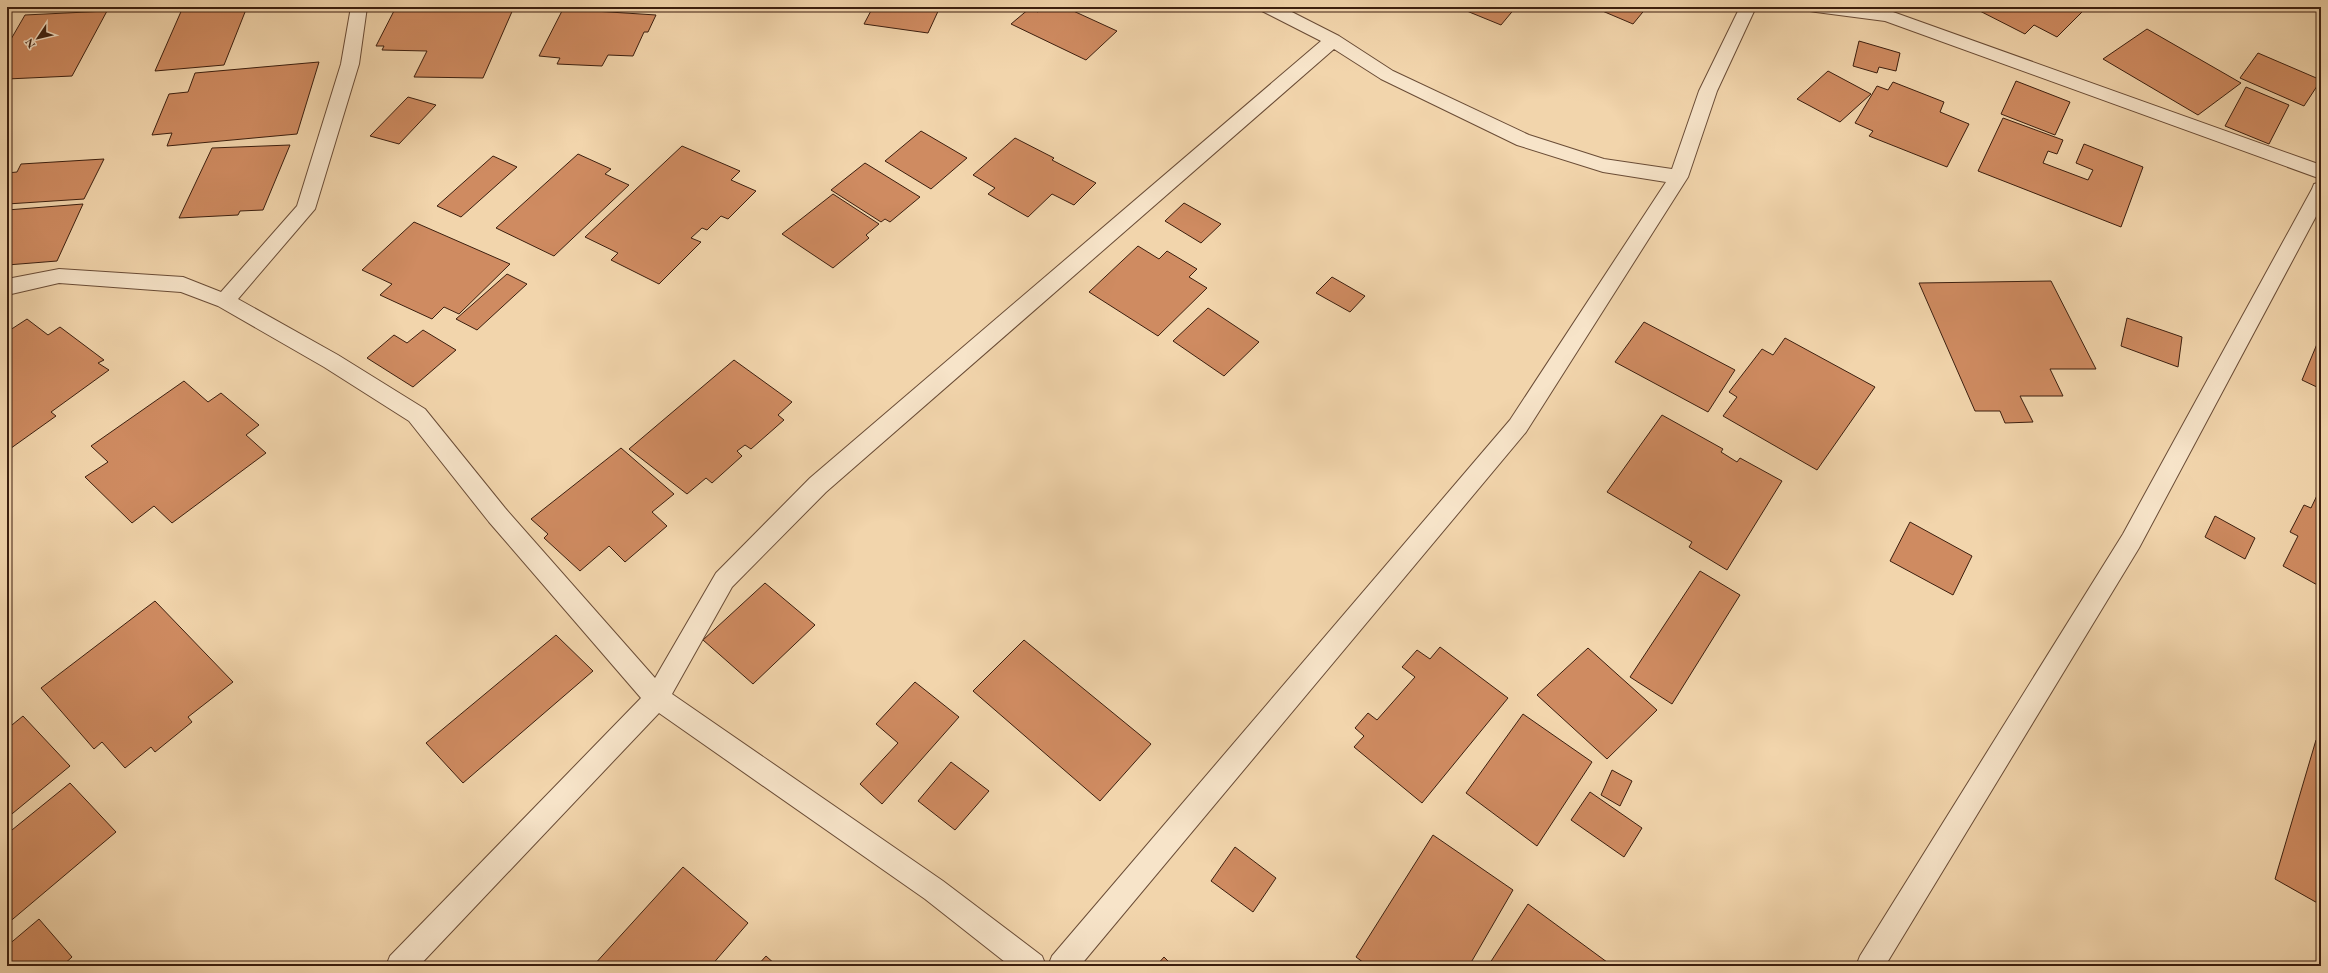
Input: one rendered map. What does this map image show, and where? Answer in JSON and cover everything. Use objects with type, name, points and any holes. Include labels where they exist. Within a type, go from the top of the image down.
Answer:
[{"type":"street","points":[[225,301],[306,209],[350,64],[359,7]]},
{"type":"street","points":[[1268,7],[1333,40],[1387,75],[1523,140],[1602,165],[1679,177]]},
{"type":"street","points":[[1062,966],[1518,426],[1679,177],[1708,91],[1748,7]]},
{"type":"street","points":[[1816,7],[1887,16],[2321,172]]},
{"type":"street","points":[[400,966],[657,698],[724,580],[818,485],[1333,40]]},
{"type":"street","points":[[1870,966],[2131,541],[2321,188]]},
{"type":"street","points":[[7,286],[59,276],[184,285],[225,301],[331,360],[416,415],[497,515],[657,698],[934,890],[1032,966]]},
{"type":"building","points":[[183,7],[247,7],[224,65],[155,71]]},
{"type":"building","points":[[396,7],[514,7],[483,78],[414,77],[427,51],[382,50],[384,46],[376,46]]},
{"type":"building","points":[[873,7],[940,7],[928,33],[864,24]]},
{"type":"building","points":[[1043,7],[1071,7],[1069,9],[1117,31],[1086,60],[1011,24],[1030,8],[1038,12]]},
{"type":"building","points":[[1457,7],[1516,7],[1501,25]]},
{"type":"building","points":[[1593,7],[1647,7],[1633,24]]},
{"type":"building","points":[[1972,7],[2087,7],[2057,37],[2034,25],[2025,34]]},
{"type":"building","points":[[563,9],[656,15],[648,32],[644,32],[633,56],[608,55],[602,66],[557,64],[560,58],[539,56]]},
{"type":"building","points":[[107,11],[72,76],[7,79],[7,46],[25,15]]},
{"type":"building","points":[[2147,29],[2241,83],[2198,115],[2103,59]]},
{"type":"building","points":[[1859,41],[1900,53],[1896,71],[1879,67],[1877,73],[1853,66]]},
{"type":"building","points":[[2258,53],[2321,80],[2304,106],[2240,78]]},
{"type":"building","points":[[319,62],[297,134],[167,146],[172,133],[152,135],[169,94],[188,92],[195,73]]},
{"type":"building","points":[[1828,71],[1871,94],[1840,122],[1797,99]]},
{"type":"building","points":[[2016,81],[2070,102],[2055,135],[2001,114]]},
{"type":"building","points":[[1893,82],[1944,102],[1940,112],[1969,124],[1947,167],[1869,136],[1873,131],[1855,123],[1877,86],[1888,90]]},
{"type":"building","points":[[2246,87],[2289,105],[2269,144],[2225,126]]},
{"type":"building","points":[[408,97],[436,105],[399,144],[370,136]]},
{"type":"building","points":[[2003,118],[2063,140],[2057,154],[2048,151],[2043,163],[2088,180],[2093,170],[2076,163],[2084,144],[2143,167],[2121,227],[1978,171]]},
{"type":"building","points":[[921,131],[967,158],[931,189],[885,161]]},
{"type":"building","points":[[1015,138],[1054,158],[1052,160],[1096,183],[1074,205],[1052,194],[1028,217],[988,194],[995,188],[973,175]]},
{"type":"building","points":[[290,145],[263,210],[240,211],[238,215],[179,218],[212,148]]},
{"type":"building","points":[[682,146],[740,171],[731,180],[756,191],[728,219],[721,216],[707,230],[702,228],[691,238],[701,242],[659,284],[611,260],[618,253],[585,237]]},
{"type":"building","points":[[578,154],[611,169],[605,174],[629,185],[554,256],[496,228]]},
{"type":"building","points":[[493,156],[517,167],[461,217],[437,206]]},
{"type":"building","points":[[104,159],[84,199],[7,204],[7,173],[17,172],[21,164]]},
{"type":"building","points":[[865,163],[920,197],[890,222],[885,219],[881,222],[831,190]]},
{"type":"building","points":[[833,194],[879,224],[866,235],[869,238],[833,268],[782,234]]},
{"type":"building","points":[[1184,203],[1221,224],[1201,243],[1165,221]]},
{"type":"building","points":[[83,204],[57,261],[7,265],[7,210]]},
{"type":"building","points":[[414,222],[510,264],[459,314],[444,307],[432,319],[380,295],[392,284],[362,270]]},
{"type":"building","points":[[1138,246],[1159,259],[1167,251],[1197,269],[1189,277],[1207,288],[1158,336],[1089,292]]},
{"type":"building","points":[[507,274],[527,284],[477,330],[456,319]]},
{"type":"building","points":[[1332,277],[1365,296],[1350,312],[1316,293]]},
{"type":"building","points":[[2051,281],[2096,369],[2050,369],[2063,396],[2020,396],[2033,422],[2005,423],[2000,411],[1975,411],[1919,283]]},
{"type":"building","points":[[1208,308],[1259,342],[1224,376],[1173,341]]},
{"type":"building","points":[[2127,318],[2182,337],[2178,367],[2121,346]]},
{"type":"building","points":[[27,319],[48,335],[60,327],[104,360],[98,363],[109,370],[51,412],[56,416],[7,451],[7,332]]},
{"type":"building","points":[[1644,322],[1735,370],[1708,412],[1615,362]]},
{"type":"building","points":[[423,330],[456,350],[413,387],[367,358],[394,335],[407,343]]},
{"type":"building","points":[[1785,338],[1875,387],[1817,470],[1723,416],[1737,397],[1729,392],[1762,349],[1773,355]]},
{"type":"building","points":[[2317,344],[2321,346],[2321,389],[2302,380]]},
{"type":"building","points":[[734,360],[792,402],[778,415],[784,420],[751,449],[745,445],[737,451],[742,456],[712,483],[706,478],[687,494],[629,449]]},
{"type":"building","points":[[184,381],[208,402],[221,393],[259,425],[246,435],[266,453],[172,523],[154,506],[132,523],[85,477],[108,462],[91,446]]},
{"type":"building","points":[[1662,415],[1723,449],[1721,452],[1737,462],[1740,458],[1782,481],[1727,570],[1689,547],[1692,542],[1607,492]]},
{"type":"building","points":[[621,448],[674,494],[652,512],[667,526],[625,562],[609,546],[580,571],[544,538],[548,534],[531,519]]},
{"type":"building","points":[[2321,487],[2321,587],[2283,566],[2298,536],[2290,532],[2304,505],[2311,508]]},
{"type":"building","points":[[2215,516],[2255,538],[2245,559],[2205,537]]},
{"type":"building","points":[[1910,522],[1972,556],[1953,595],[1890,561]]},
{"type":"building","points":[[1700,571],[1740,595],[1672,704],[1630,677]]},
{"type":"building","points":[[765,583],[815,625],[753,684],[703,640]]},
{"type":"building","points":[[155,601],[233,682],[188,717],[192,722],[155,752],[151,747],[125,768],[102,742],[94,749],[41,688]]},
{"type":"building","points":[[556,635],[593,671],[463,783],[426,743]]},
{"type":"building","points":[[1024,640],[1151,744],[1100,801],[973,691]]},
{"type":"building","points":[[1440,647],[1508,698],[1422,803],[1354,747],[1364,736],[1355,728],[1368,713],[1377,720],[1415,677],[1402,667],[1417,650],[1430,659]]},
{"type":"building","points":[[1588,648],[1657,710],[1607,759],[1537,695]]},
{"type":"building","points":[[915,682],[959,717],[882,804],[860,784],[898,743],[876,724]]},
{"type":"building","points":[[1523,714],[1592,762],[1537,846],[1466,793]]},
{"type":"building","points":[[23,716],[70,766],[7,818],[7,729]]},
{"type":"building","points":[[2316,740],[2321,743],[2321,905],[2275,879]]},
{"type":"building","points":[[951,762],[989,791],[955,830],[918,801]]},
{"type":"building","points":[[1612,770],[1632,781],[1620,806],[1601,795]]},
{"type":"building","points":[[70,783],[116,832],[7,924],[7,834]]},
{"type":"building","points":[[1590,792],[1642,828],[1624,857],[1571,820]]},
{"type":"building","points":[[1433,835],[1513,890],[1469,966],[1368,966],[1356,957]]},
{"type":"building","points":[[1235,847],[1276,878],[1253,912],[1211,881]]},
{"type":"building","points":[[683,867],[748,923],[711,966],[593,966]]},
{"type":"building","points":[[1528,904],[1611,965],[1488,966]]},
{"type":"building","points":[[39,919],[72,957],[62,966],[7,966],[7,946]]},
{"type":"building","points":[[766,956],[777,966],[757,966]]},
{"type":"building","points":[[1164,957],[1173,966],[1156,966]]}]
